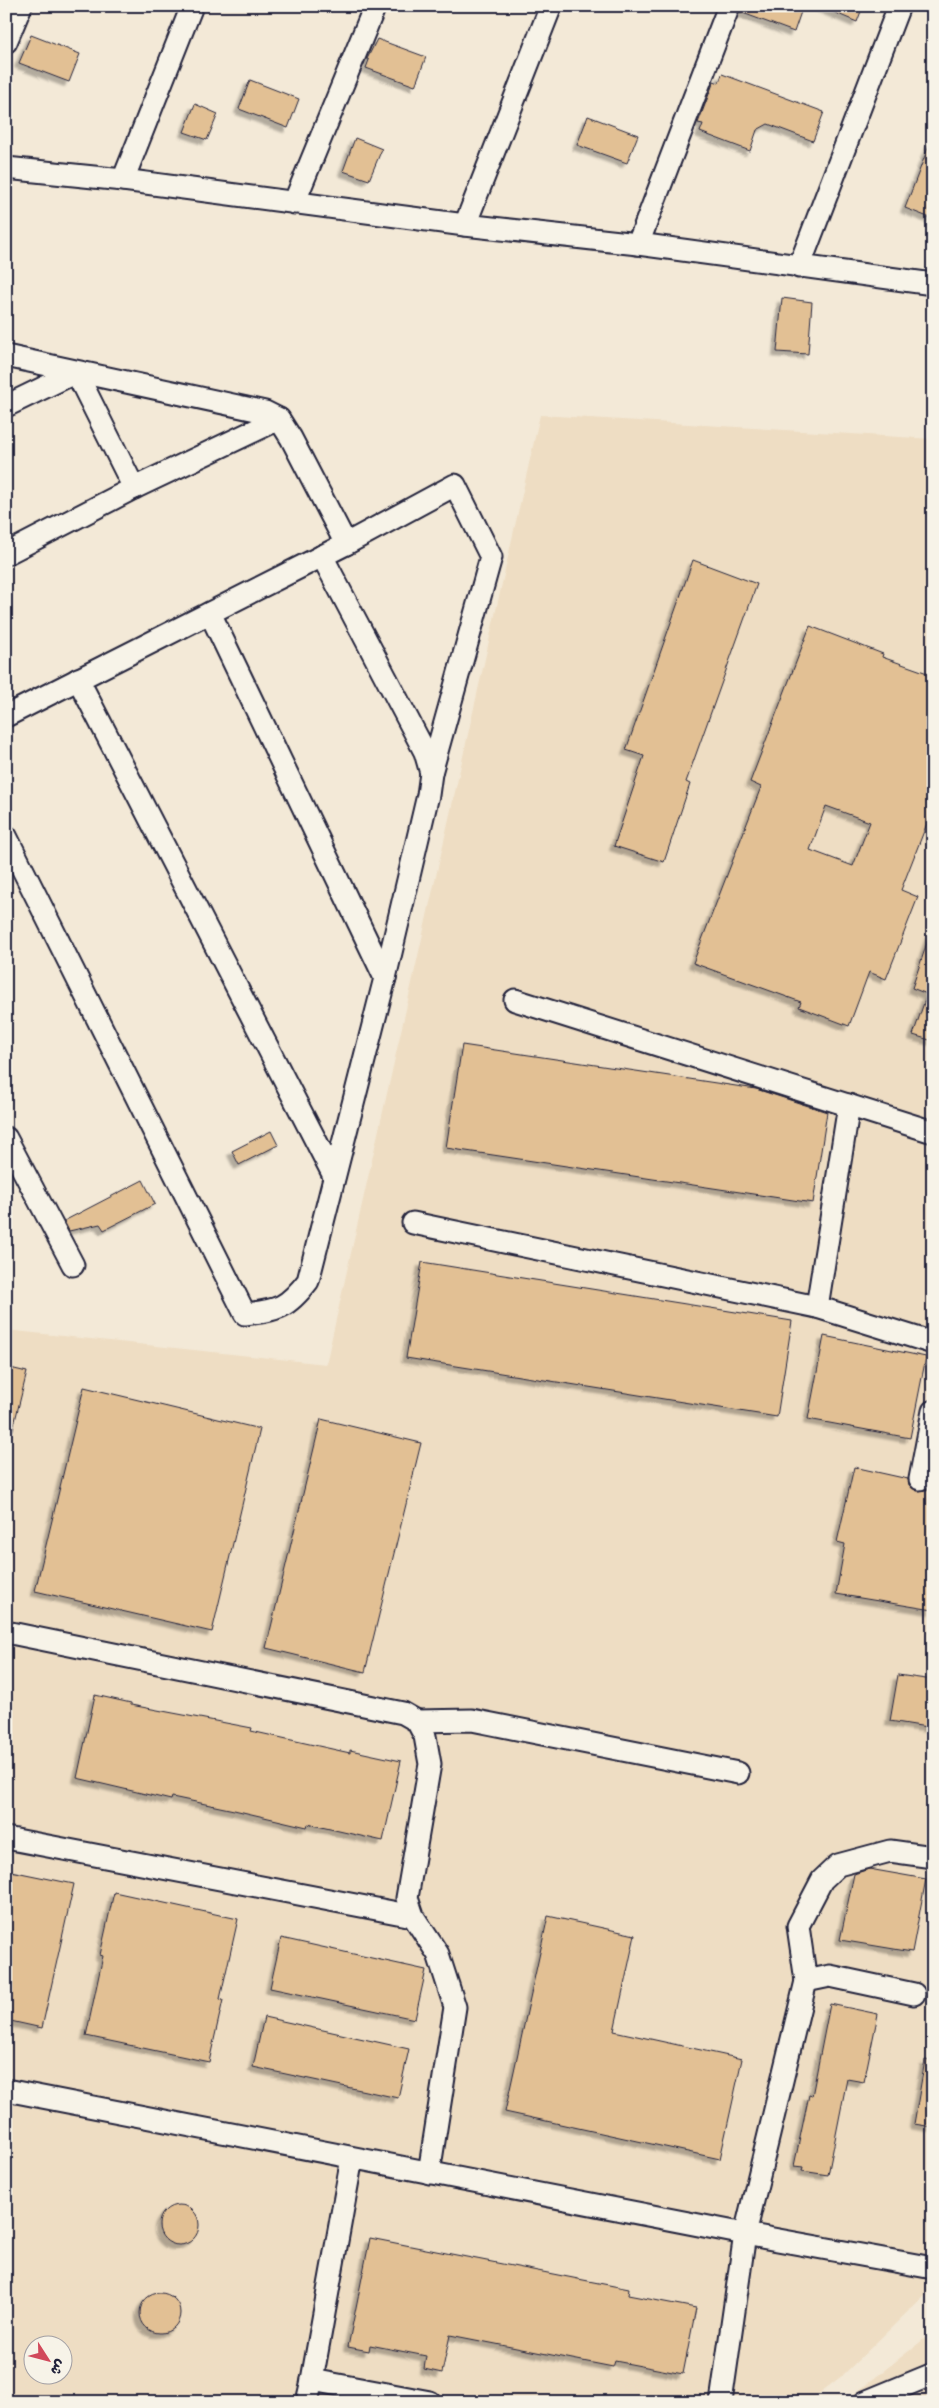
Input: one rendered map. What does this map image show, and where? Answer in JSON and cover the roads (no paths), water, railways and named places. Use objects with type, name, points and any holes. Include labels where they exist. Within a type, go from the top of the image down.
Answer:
[{"type":"street","points":[[6,42],[21,6]]},
{"type":"street","points":[[123,180],[192,6]]},
{"type":"street","points":[[294,203],[375,6]]},
{"type":"street","points":[[465,225],[551,6]]},
{"type":"street","points":[[638,244],[729,6]]},
{"type":"street","points":[[799,267],[899,6]]},
{"type":"street","points":[[6,168],[123,180],[465,225],[638,244],[933,284]]},
{"type":"street","points":[[6,356],[265,412],[279,419],[291,438],[346,544]]},
{"type":"street","points":[[6,406],[76,372]]},
{"type":"street","points":[[76,372],[134,488]]},
{"type":"street","points":[[6,554],[134,488],[279,419]]},
{"type":"street","points":[[6,716],[346,544],[455,486],[486,544],[491,557],[432,773],[385,978],[308,1281],[296,1296],[275,1311],[245,1314],[6,836]]},
{"type":"street","points":[[322,556],[425,752],[432,773]]},
{"type":"street","points":[[210,613],[385,978]]},
{"type":"street","points":[[78,680],[334,1176]]},
{"type":"street","points":[[515,1000],[933,1132]]},
{"type":"street","points":[[816,1306],[849,1105]]},
{"type":"street","points":[[6,1138],[74,1265]]},
{"type":"street","points":[[413,1223],[816,1306],[933,1342]]},
{"type":"street","points":[[920,1479],[933,1411]]},
{"type":"street","points":[[6,1632],[403,1713],[417,1721],[472,1720],[738,1773]]},
{"type":"street","points":[[417,1721],[425,1736],[430,1764],[407,1898],[413,1916],[438,1954],[455,2007],[429,2173]]},
{"type":"street","points":[[6,1838],[413,1916]]},
{"type":"street","points":[[721,2402],[745,2234],[806,1981],[798,1926],[822,1880],[838,1865],[890,1851],[933,1857]]},
{"type":"street","points":[[806,1981],[830,1976],[914,1994]]},
{"type":"street","points":[[6,2090],[745,2234],[933,2268]]},
{"type":"street","points":[[307,2402],[352,2158]]},
{"type":"street","points":[[865,2402],[933,2374]]},
{"type":"street","points":[[312,2380],[430,2402]]}]
